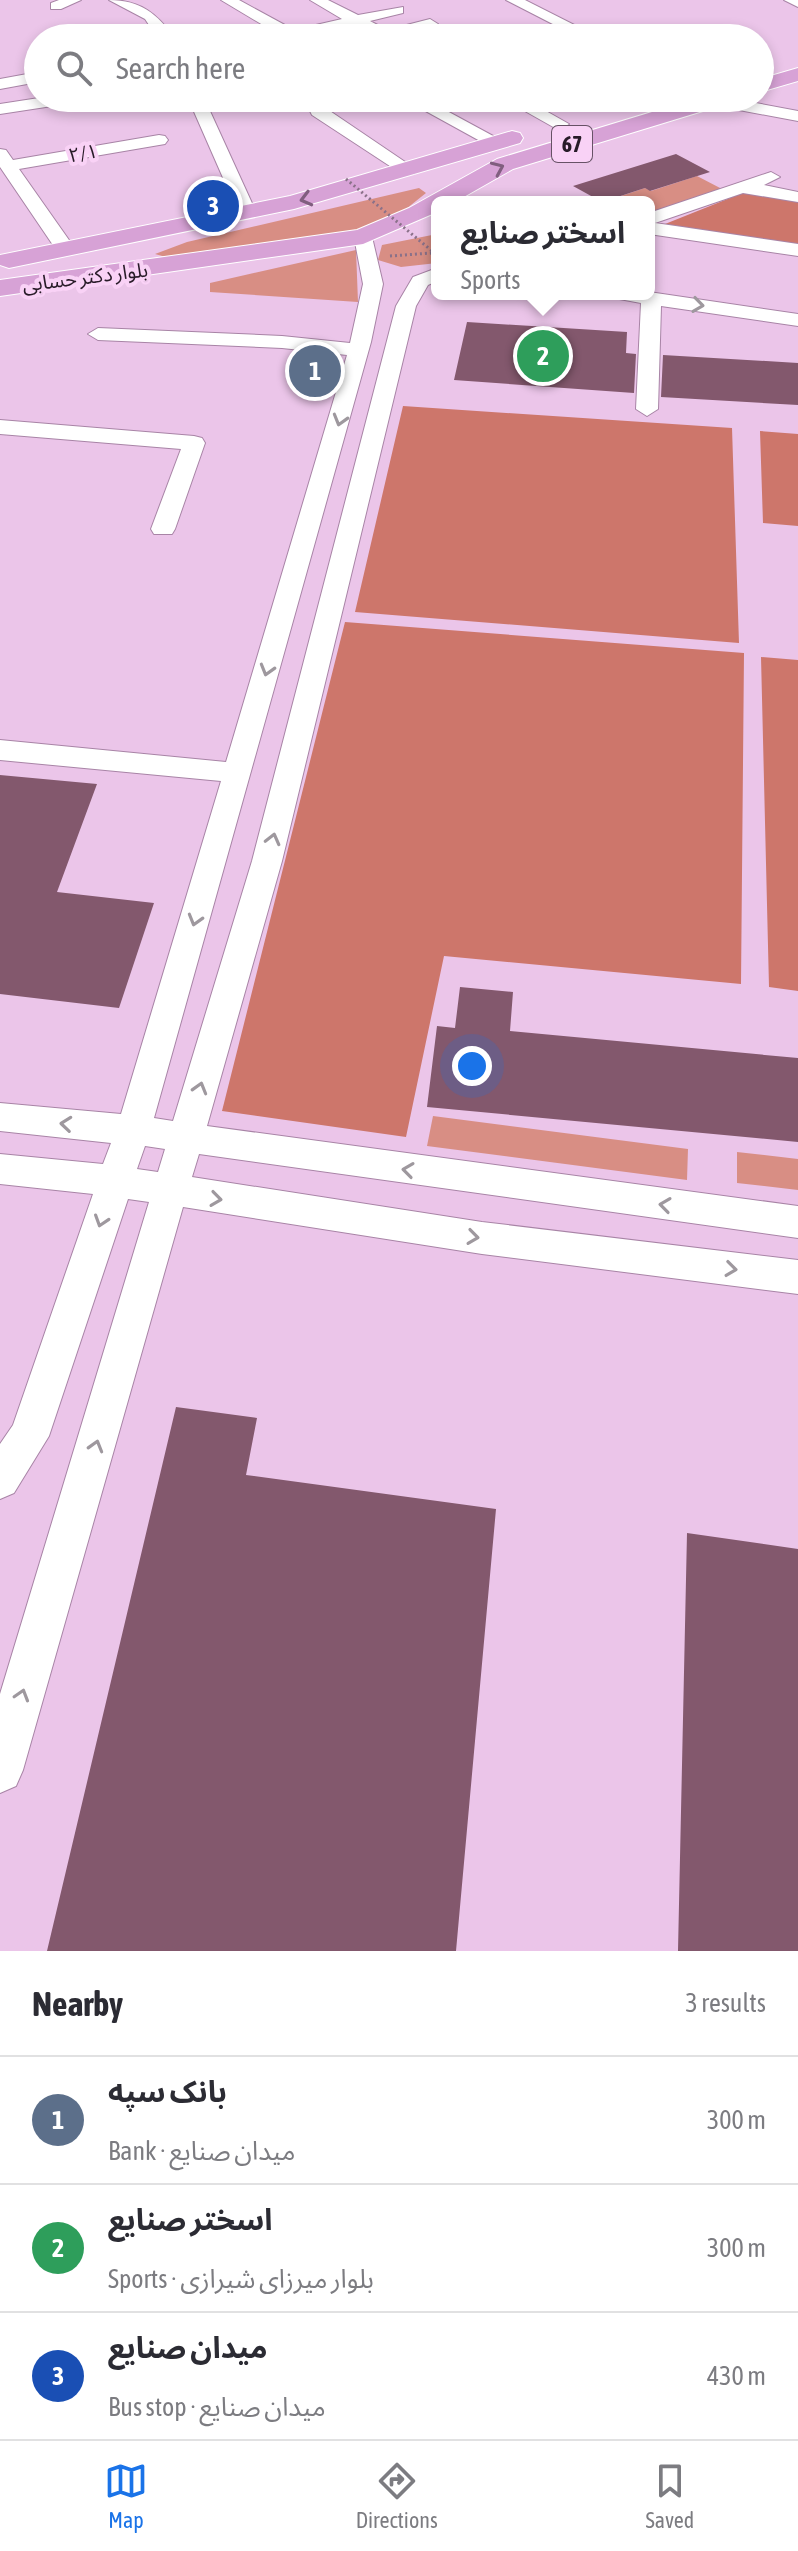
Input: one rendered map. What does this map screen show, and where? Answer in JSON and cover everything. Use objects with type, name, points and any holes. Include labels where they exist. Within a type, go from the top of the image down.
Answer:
[{"type":"main road","points":[[774,82],[798,74]]},
{"type":"main road","name":"67","points":[[59,252],[247,212],[343,184],[408,170],[600,112]]},
{"type":"main road","name":"67","points":[[454,196],[505,164],[675,112]]},
{"type":"main road","points":[[343,184],[431,184],[436,188],[436,196]]},
{"type":"main road","name":"67","points":[[171,266],[409,265],[428,212]]},
{"type":"main road","points":[[149,231],[129,248],[131,257],[141,263],[171,266]]},
{"type":"main road","points":[[53,282],[80,273],[87,262],[78,255],[59,252]]},
{"type":"main road","name":"بلوار دکتر حسابی","points":[[0,262],[59,252]]},
{"type":"main road","name":"بلوار دکتر حسابی","points":[[0,288],[171,266]]},
{"type":"street","points":[[56,6],[74,0]]},
{"type":"street","points":[[116,0],[150,16],[157,24]]},
{"type":"street","points":[[133,8],[162,0]]},
{"type":"street","points":[[228,0],[268,24]]},
{"type":"street","points":[[317,0],[364,24]]},
{"type":"street","points":[[513,0],[563,24]]},
{"type":"street","points":[[791,0],[798,3]]},
{"type":"street","points":[[340,24],[398,10]]},
{"type":"street","points":[[0,84],[24,80]]},
{"type":"street","points":[[0,109],[24,105]]},
{"type":"street","points":[[774,111],[798,116]]},
{"type":"street","points":[[202,112],[247,212]]},
{"type":"street","points":[[320,112],[408,170]]},
{"type":"street","points":[[437,112],[497,143]]},
{"type":"street","points":[[537,112],[561,124]]},
{"type":"street","name":"۲/۱","points":[[4,160],[159,140]]},
{"type":"street","points":[[4,160],[59,252]]},
{"type":"street","points":[[655,217],[771,177]]},
{"type":"street","points":[[0,187],[19,183]]},
{"type":"street","points":[[741,187],[798,197]]},
{"type":"street","points":[[655,229],[798,250]]},
{"type":"street","points":[[0,1479],[29,1436],[146,1091],[360,346],[373,284],[409,265]]},
{"type":"street","points":[[0,1770],[267,861],[396,343],[409,265]]},
{"type":"street","points":[[655,290],[798,304]]},
{"type":"street","points":[[655,291],[798,320]]},
{"type":"street","points":[[647,409],[650,300]]},
{"type":"street","points":[[98,334],[381,349],[396,343]]},
{"type":"street","points":[[0,427],[194,443],[163,529]]},
{"type":"street","points":[[0,750],[236,773]]},
{"type":"street","points":[[0,1117],[132,1130],[185,1140],[798,1222]]},
{"type":"street","points":[[0,1169],[114,1181],[482,1238],[798,1277]]},
{"type":"path","points":[[343,184],[409,265]]},
{"type":"shaded area","points":[[697,176],[722,189],[655,213],[655,196],[621,196],[645,188],[651,191]]},
{"type":"shaded area","points":[[419,188],[426,193],[401,213],[363,231],[173,259],[155,254],[187,242]]},
{"type":"shaded area","points":[[745,192],[798,201],[798,244],[665,224]]},
{"type":"shaded area","points":[[431,235],[431,264],[401,267],[378,260],[382,245]]},
{"type":"shaded area","points":[[356,250],[358,302],[210,292],[210,283]]},
{"type":"shaded area","points":[[403,406],[732,428],[739,643],[355,612]]},
{"type":"shaded area","points":[[760,431],[798,434],[798,526],[763,523]]},
{"type":"shaded area","points":[[345,622],[744,653],[741,984],[444,956],[406,1137],[222,1111]]},
{"type":"shaded area","points":[[761,657],[798,660],[798,991],[769,987]]},
{"type":"shaded area","points":[[433,1116],[688,1149],[687,1180],[427,1146]]},
{"type":"shaded area","points":[[737,1152],[798,1159],[798,1190],[737,1183]]},
{"type":"building","points":[[676,154],[710,172],[650,191],[645,188],[620,196],[591,196],[573,186]]},
{"type":"building","points":[[467,322],[627,332],[626,353],[636,354],[634,393],[454,380]]},
{"type":"building","points":[[663,355],[798,363],[798,405],[661,397]]},
{"type":"building","points":[[0,775],[97,784],[57,892],[154,903],[119,1008],[0,994]]},
{"type":"building","points":[[460,987],[513,992],[510,1031],[798,1058],[798,1142],[427,1107],[437,1026],[455,1028]]},
{"type":"building","points":[[176,1407],[257,1418],[246,1475],[496,1509],[456,1951],[47,1951]]},
{"type":"building","points":[[687,1533],[798,1549],[798,1951],[678,1951]]},
{"type":"place","name":"میدان صنایع","points":[[213,206]]},
{"type":"place","name":"اسختر صنایع","points":[[543,356]]},
{"type":"place","name":"بانک سپه","points":[[315,371]]}]
